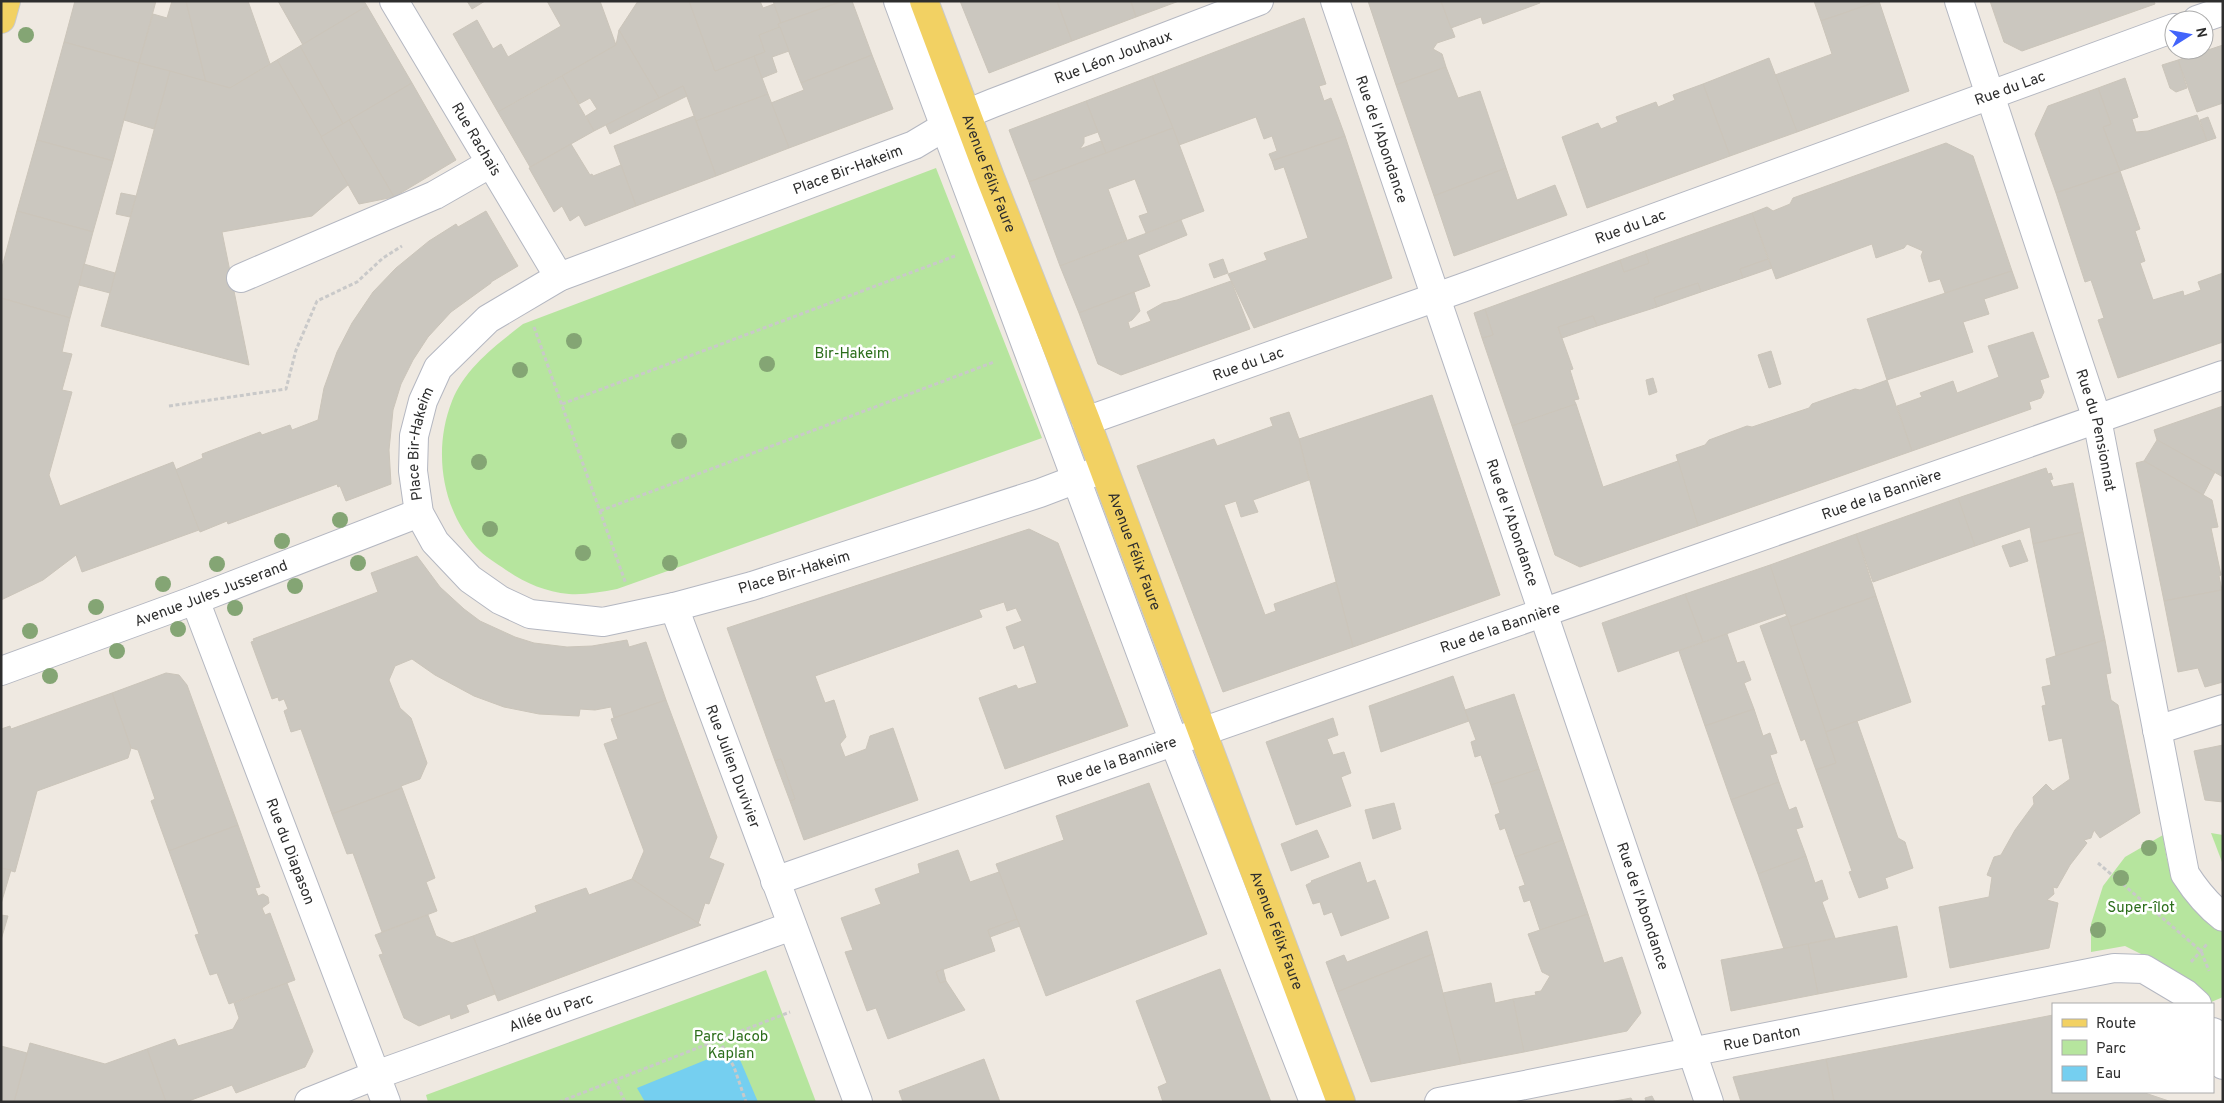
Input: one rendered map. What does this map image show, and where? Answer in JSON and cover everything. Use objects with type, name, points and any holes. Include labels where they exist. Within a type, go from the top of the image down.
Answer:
[{"type":"main road","points":[[1,20],[6,1]]},
{"type":"main road","name":"Avenue Félix Faure","points":[[924,1],[955,121],[1086,421],[1341,1102]]},
{"type":"street","name":"Rue Rachais","points":[[394,1],[559,277]]},
{"type":"street","name":"Avenue Félix Faure","points":[[898,1],[955,121],[1077,479],[1174,742],[1314,1102]]},
{"type":"street","name":"Rue Léon Jouhaux","points":[[955,121],[1259,1]]},
{"type":"street","name":"Rue de l'Abondance","points":[[1335,1],[1709,1102]]},
{"type":"street","name":"Rue du Pensionnat","points":[[1959,1],[2096,419],[2186,874],[2196,891],[2211,908],[2223,917]]},
{"type":"street","name":"Rue du Lac","points":[[1086,421],[1436,298],[2164,32]]},
{"type":"street","name":"Place Bir-Hakeim","points":[[955,121],[914,145],[559,277],[488,319],[438,368],[423,401],[414,436],[413,471],[419,513],[435,542],[470,579],[500,600],[530,614],[602,622],[674,607],[752,586],[1103,469]]},
{"type":"street","points":[[241,278],[435,194],[491,163]]},
{"type":"street","name":"Rue de la Bannière","points":[[775,881],[2223,375]]},
{"type":"street","name":"Avenue Jules Jusserand","points":[[1,671],[195,600],[419,513]]},
{"type":"street","name":"Rue du Diapason","points":[[195,600],[386,1102]]},
{"type":"street","name":"Rue Julien Duvivier","points":[[674,607],[858,1102]]},
{"type":"street","points":[[2157,730],[2223,709]]},
{"type":"street","name":"Allée du Parc","points":[[309,1102],[376,1075],[792,926]]},
{"type":"street","name":"Rue Danton","points":[[1438,1102],[2114,968],[2144,969],[2186,994],[2195,1003]]},
{"type":"street","points":[[2214,1035],[2223,1065]]},
{"type":"path","points":[[169,406],[286,389],[296,350],[317,300],[358,282],[383,258],[407,242]]},
{"type":"path","points":[[562,404],[955,256]]},
{"type":"path","points":[[532,320],[627,587]]},
{"type":"path","points":[[600,511],[994,362]]},
{"type":"path","points":[[2098,863],[2201,951]]},
{"type":"path","points":[[559,1102],[790,1012]]},
{"type":"path","points":[[719,1040],[734,1067],[746,1102]]},
{"type":"path","points":[[615,1080],[625,1102]]},
{"type":"green space","name":"Bir-Hakeim","points":[[936,168],[1042,438],[617,589],[575,594],[544,589],[513,575],[476,547],[464,531],[448,496],[442,458],[443,439],[446,419],[458,389],[473,368],[502,340],[523,324]]},
{"type":"green space","points":[[2211,833],[2223,835],[2223,863],[2222,862]]},
{"type":"green space","name":"Super-îlot","points":[[2163,835],[2169,867],[2177,884],[2195,906],[2223,932],[2223,997],[2209,1003],[2194,984],[2169,968],[2125,946],[2091,952],[2091,924],[2103,886],[2125,857]]},
{"type":"green space","name":"Parc Jacob Kaplan","points":[[766,970],[816,1102],[428,1102],[426,1095]]},
{"type":"water","points":[[735,1048],[758,1102],[645,1102],[637,1088]]},
{"type":"building","points":[[75,1],[156,1],[139,63],[64,42]]},
{"type":"building","points":[[172,1],[186,1],[206,82],[139,63],[153,14],[167,18]]},
{"type":"building","points":[[186,1],[248,1],[270,64],[230,88],[206,82]]},
{"type":"building","points":[[278,1],[364,1],[367,6],[303,45]]},
{"type":"building","points":[[467,1],[485,1],[472,9]]},
{"type":"building","points":[[547,1],[600,1],[616,45],[498,112],[453,34],[477,20],[493,49],[501,44],[508,57],[561,26]]},
{"type":"building","points":[[638,1],[689,1],[715,71],[754,56],[768,94],[696,121],[683,86],[659,98],[619,30]]},
{"type":"building","points":[[689,1],[760,1],[763,8],[774,4],[781,23],[778,24],[780,27],[759,35],[765,52],[715,71]]},
{"type":"building","points":[[773,1],[843,1],[781,23]]},
{"type":"building","points":[[843,1],[852,1],[872,55],[801,83],[778,24]]},
{"type":"building","points":[[960,1],[1057,1],[1072,41],[989,73]]},
{"type":"building","points":[[1057,1],[1131,1],[1136,17],[1072,41]]},
{"type":"building","points":[[1131,1],[1179,1],[1136,17]]},
{"type":"building","points":[[1368,1],[1441,1],[1455,37],[1437,43],[1433,49],[1442,54],[1446,67],[1396,85]]},
{"type":"building","points":[[1441,1],[1539,1],[1540,3],[1483,24],[1481,17],[1451,28]]},
{"type":"building","points":[[1814,1],[1879,1],[1821,21]]},
{"type":"building","points":[[1879,1],[1909,91],[1797,132],[1775,75],[1832,54],[1821,21]]},
{"type":"building","points":[[1990,1],[2154,1],[2155,4],[2022,51],[2004,42]]},
{"type":"building","points":[[367,6],[412,83],[343,124],[300,46]]},
{"type":"building","points":[[1304,18],[1326,84],[1319,86],[1324,101],[1331,98],[1345,136],[1272,161],[1269,154],[1277,151],[1272,136],[1264,139],[1256,117],[1179,145],[1152,76]]},
{"type":"building","points":[[780,27],[789,51],[772,57],[777,72],[762,78],[754,56],[765,52],[759,35]]},
{"type":"building","points":[[619,30],[659,98],[594,131],[586,116],[597,109],[590,98],[579,104],[562,76],[616,45]]},
{"type":"building","points":[[64,42],[139,63],[113,161],[37,140]]},
{"type":"building","points":[[2223,45],[2223,103],[2197,112],[2178,60],[2214,60],[2214,48]]},
{"type":"building","points":[[300,46],[343,124],[321,137],[277,60]]},
{"type":"building","points":[[872,55],[893,109],[789,148],[771,103],[804,90],[801,83]]},
{"type":"building","points":[[1769,58],[1797,132],[1730,156],[1703,84]]},
{"type":"building","points":[[277,60],[349,184],[312,216],[222,232],[249,365],[101,326],[170,71],[230,88]]},
{"type":"building","points":[[2178,60],[2187,88],[2176,92],[2170,88],[2162,65]]},
{"type":"building","points":[[139,63],[170,71],[154,129],[124,120]]},
{"type":"building","points":[[1446,67],[1458,98],[1480,91],[1506,168],[1434,196],[1396,85]]},
{"type":"building","points":[[562,76],[594,131],[530,167],[498,112]]},
{"type":"building","points":[[1152,76],[1173,128],[1106,153],[1086,101]]},
{"type":"building","points":[[2125,78],[2138,117],[2132,119],[2136,132],[2148,131],[2197,115],[2207,141],[2120,171],[2103,127],[2111,124],[2098,88]]},
{"type":"building","points":[[412,83],[456,160],[394,197],[349,120]]},
{"type":"building","points":[[1703,84],[1730,156],[1587,208],[1562,137],[1598,123],[1601,129],[1618,122],[1616,117],[1656,102],[1658,107],[1675,100],[1673,95]]},
{"type":"building","points":[[683,86],[687,96],[610,134],[606,125]]},
{"type":"building","points":[[2098,88],[2111,124],[2103,127],[2120,171],[2056,193],[2035,134],[2048,106]]},
{"type":"building","points":[[768,94],[789,148],[716,176],[696,121]]},
{"type":"building","points":[[1086,101],[1098,132],[1084,137],[1084,143],[1080,149],[1101,141],[1106,153],[1029,182],[1009,130]]},
{"type":"building","points":[[694,116],[716,176],[636,206],[614,146]]},
{"type":"building","points":[[2208,117],[2216,138],[2207,141],[2200,120]]},
{"type":"building","points":[[349,120],[394,197],[359,204],[321,137]]},
{"type":"building","points":[[1173,128],[1204,211],[1146,233],[1139,216],[1148,213],[1135,179],[1108,189],[1127,240],[1060,266],[1029,182]]},
{"type":"building","points":[[1345,136],[1392,278],[1254,328],[1228,274],[1267,260],[1264,253],[1308,238],[1284,167],[1275,170],[1272,161]]},
{"type":"building","points":[[37,140],[113,161],[93,232],[17,211]]},
{"type":"building","points":[[1946,143],[1973,156],[2012,271],[1945,293],[1940,279],[1929,282],[1921,256],[1923,251],[1907,244],[1904,248],[1876,258],[1872,244],[1776,279],[1752,213],[1767,207],[1773,211],[1790,204],[1793,198]]},
{"type":"building","points":[[571,144],[590,175],[592,174],[593,176],[621,165],[636,206],[585,226],[579,215],[570,221],[562,206],[554,212],[529,168]]},
{"type":"building","points":[[1506,168],[1517,200],[1555,185],[1567,215],[1454,256],[1434,196]]},
{"type":"building","points":[[2120,171],[2140,229],[2135,231],[2145,261],[2140,263],[2153,300],[2183,291],[2184,296],[2201,290],[2198,282],[2223,273],[2223,342],[2118,378],[2098,320],[2104,318],[2091,280],[2085,282],[2056,193]]},
{"type":"building","points":[[121,193],[136,196],[130,217],[116,214]]},
{"type":"building","points":[[17,211],[93,232],[70,318],[1,298],[1,271]]},
{"type":"building","points":[[486,211],[518,266],[491,282],[451,312],[428,337],[413,360],[401,384],[393,410],[389,450],[391,484],[346,501],[340,486],[338,487],[337,484],[228,524],[227,521],[200,532],[175,470],[203,458],[202,454],[260,432],[262,435],[290,425],[292,430],[318,420],[324,388],[337,352],[352,323],[373,292],[396,268],[429,241],[456,224],[458,227]]},
{"type":"building","points":[[1752,213],[1768,259],[1740,269],[1743,278],[1701,292],[1698,283],[1654,298],[1657,307],[1597,326],[1593,316],[1558,327],[1573,369],[1570,370],[1579,399],[1574,400],[1576,404],[1512,426],[1482,338],[1493,335],[1485,309],[1620,260],[1624,272],[1649,263],[1645,251]]},
{"type":"building","points":[[1181,220],[1187,235],[1138,255],[1150,286],[1079,313],[1060,266]]},
{"type":"building","points":[[1645,251],[1649,263],[1624,272],[1620,260]]},
{"type":"building","points":[[1223,259],[1228,273],[1214,278],[1209,264]]},
{"type":"building","points":[[1768,259],[1772,268],[1743,278],[1740,269]]},
{"type":"building","points":[[84,264],[115,273],[110,293],[79,285]]},
{"type":"building","points":[[2012,271],[2018,288],[1984,299],[1989,314],[1963,322],[1973,352],[1887,380],[1867,319]]},
{"type":"building","points":[[1231,281],[1250,329],[1121,375],[1098,364],[1079,313],[1134,292],[1140,311],[1128,322],[1130,329],[1151,321],[1147,312],[1163,303]]},
{"type":"building","points":[[1698,283],[1701,292],[1657,307],[1654,298]]},
{"type":"building","points":[[1,298],[70,318],[62,352],[72,354],[62,390],[72,392],[49,475],[60,506],[173,462],[199,530],[82,572],[76,555],[43,580],[1,600]]},
{"type":"building","points":[[1485,309],[1493,335],[1482,338],[1474,313]]},
{"type":"building","points":[[1593,316],[1597,326],[1562,338],[1558,327]]},
{"type":"building","points":[[2033,332],[2049,377],[2040,380],[2044,392],[2041,398],[2029,402],[2031,409],[1912,451],[1897,406],[1922,397],[1920,393],[1953,381],[1957,393],[1999,377],[1988,346]]},
{"type":"building","points":[[1771,351],[1781,384],[1769,388],[1758,355]]},
{"type":"building","points":[[1653,378],[1657,392],[1649,395],[1646,380]]},
{"type":"building","points":[[1887,380],[1912,451],[1698,526],[1676,455],[1705,445],[1709,440],[1747,426],[1752,427],[1809,408],[1812,404],[1855,389],[1860,390]]},
{"type":"building","points":[[1432,395],[1500,595],[1353,647],[1299,439]]},
{"type":"building","points":[[1576,404],[1603,487],[1678,461],[1698,526],[1580,567],[1555,555],[1512,426]]},
{"type":"building","points":[[2223,406],[2223,477],[2157,440],[2154,430]]},
{"type":"building","points":[[1289,412],[1299,439],[1309,480],[1253,500],[1258,512],[1241,517],[1236,501],[1224,505],[1265,615],[1276,611],[1274,604],[1336,582],[1353,647],[1223,692],[1137,466],[1214,439],[1217,446],[1273,426],[1270,418]]},
{"type":"building","points":[[2157,440],[2215,472],[2203,495],[2144,461]]},
{"type":"building","points":[[2144,461],[2212,500],[2218,527],[2211,528],[2221,575],[2219,576],[2222,590],[2164,601],[2136,463]]},
{"type":"building","points":[[2046,468],[2048,474],[2051,473],[2053,479],[2050,480],[2053,487],[2073,483],[2083,532],[2033,544],[2030,527],[1975,546],[1958,498]]},
{"type":"building","points":[[1958,498],[1975,546],[1873,582],[1856,534]]},
{"type":"building","points":[[1029,529],[1058,543],[1128,726],[1005,769],[979,698],[1016,685],[1018,689],[1037,683],[1024,645],[1014,649],[1006,627],[1022,621],[1016,608],[1007,611],[1004,602],[979,610],[982,617],[815,676],[825,703],[834,700],[846,737],[840,744],[845,757],[866,749],[870,736],[893,728],[918,800],[804,840],[790,801],[795,799],[781,759],[775,761],[727,628]]},
{"type":"building","points":[[2083,532],[2105,640],[2056,656],[2033,544]]},
{"type":"building","points":[[1856,534],[1876,596],[1790,627],[1770,565]]},
{"type":"building","points":[[2020,540],[2028,561],[2010,567],[2002,546]]},
{"type":"building","points":[[417,556],[440,587],[464,609],[480,621],[515,637],[534,643],[567,647],[592,646],[627,640],[629,647],[646,642],[666,700],[614,718],[611,707],[595,710],[580,709],[579,716],[539,714],[504,707],[474,696],[435,675],[412,659],[395,666],[389,680],[400,708],[411,718],[427,763],[420,779],[401,786],[402,788],[332,814],[301,729],[291,732],[284,711],[288,709],[284,699],[279,701],[278,697],[272,699],[251,642],[254,641],[253,639],[378,592],[371,573]]},
{"type":"building","points":[[1770,565],[1786,613],[1703,642],[1685,594]]},
{"type":"building","points":[[2222,590],[2223,682],[2205,687],[2198,668],[2178,672],[2164,601]]},
{"type":"building","points":[[1685,594],[1703,642],[1618,672],[1602,623]]},
{"type":"building","points":[[1876,596],[1911,702],[1826,732],[1790,627]]},
{"type":"building","points":[[1787,616],[1836,763],[1816,770],[1805,739],[1801,741],[1760,626]]},
{"type":"building","points":[[1727,634],[1737,663],[1744,661],[1751,680],[1744,683],[1754,709],[1705,726],[1679,651]]},
{"type":"building","points":[[2105,640],[2111,673],[2106,674],[2111,700],[2118,705],[2140,813],[2100,838],[2094,830],[2091,838],[2084,840],[2087,843],[2070,865],[2057,888],[2053,887],[2054,894],[2047,900],[2058,903],[2049,948],[1950,968],[1939,907],[1989,897],[1992,877],[1987,875],[1994,857],[2001,855],[2015,830],[2034,804],[2033,797],[2046,784],[2053,791],[2070,779],[2062,738],[2049,741],[2042,706],[2046,705],[2042,687],[2051,685],[2046,659]]},
{"type":"building","points":[[166,673],[179,675],[187,685],[238,825],[169,851],[151,801],[155,799],[138,750],[131,748],[112,693]]},
{"type":"building","points":[[1453,676],[1469,721],[1381,752],[1369,706]]},
{"type":"building","points":[[112,693],[131,748],[128,758],[37,791],[15,872],[1,868],[1,729],[10,726],[11,729]]},
{"type":"building","points":[[1514,694],[1539,769],[1491,785],[1481,755],[1475,757],[1471,742],[1476,740],[1465,710]]},
{"type":"building","points":[[666,700],[717,837],[709,858],[724,864],[709,904],[705,903],[698,924],[632,879],[644,851],[604,744],[618,739],[611,719]]},
{"type":"building","points":[[1754,709],[1763,736],[1770,733],[1777,753],[1770,755],[1779,782],[1731,800],[1705,726]]},
{"type":"building","points":[[1333,718],[1338,735],[1327,739],[1333,755],[1344,752],[1351,773],[1341,777],[1351,806],[1296,825],[1266,742]]},
{"type":"building","points":[[1857,721],[1898,838],[1905,842],[1913,868],[1885,878],[1888,888],[1859,898],[1849,872],[1852,871],[1816,770],[1836,763],[1826,732]]},
{"type":"building","points":[[2223,745],[2223,802],[2205,800],[2194,751]]},
{"type":"building","points":[[781,759],[795,799],[790,801],[775,761]]},
{"type":"building","points":[[1539,769],[1563,840],[1515,857],[1505,828],[1500,830],[1495,815],[1500,813],[1491,785]]},
{"type":"building","points":[[1779,782],[1789,810],[1796,807],[1803,827],[1796,829],[1806,856],[1758,874],[1731,800]]},
{"type":"building","points":[[1149,783],[1207,934],[1046,996],[996,864],[1064,840],[1056,816]]},
{"type":"building","points":[[402,788],[435,878],[426,882],[437,911],[382,932],[353,853],[347,854],[332,814]]},
{"type":"building","points":[[1394,803],[1401,829],[1373,839],[1365,810]]},
{"type":"building","points":[[238,825],[260,887],[255,888],[258,896],[263,894],[268,897],[269,903],[262,908],[265,915],[270,913],[295,980],[229,1004],[217,973],[210,975],[195,935],[199,934],[169,851]]},
{"type":"building","points":[[1317,830],[1329,857],[1291,871],[1281,844]]},
{"type":"building","points":[[1563,840],[1588,914],[1540,930],[1530,900],[1524,902],[1519,887],[1525,885],[1515,857]]},
{"type":"building","points":[[958,850],[970,882],[999,872],[1017,919],[988,930],[995,951],[936,972],[940,983],[946,981],[965,1010],[888,1039],[876,1008],[867,1011],[845,952],[853,950],[841,918],[881,904],[875,889],[920,873],[918,864]]},
{"type":"building","points":[[1806,856],[1815,883],[1822,880],[1828,899],[1822,902],[1835,938],[1784,949],[1758,874]]},
{"type":"building","points":[[1360,862],[1367,883],[1375,880],[1389,918],[1341,936],[1332,912],[1324,915],[1320,902],[1313,904],[1306,885],[1311,881]]},
{"type":"building","points":[[1,868],[11,870],[1,904]]},
{"type":"building","points":[[632,879],[701,925],[498,1001],[473,936],[537,912],[535,906],[586,888],[589,895]]},
{"type":"building","points":[[1588,914],[1604,963],[1622,957],[1641,1013],[1627,1031],[1524,1052],[1513,999],[1536,995],[1535,992],[1541,991],[1550,976],[1542,972],[1528,934]]},
{"type":"building","points":[[1,915],[8,916],[1,940]]},
{"type":"building","points":[[428,915],[436,936],[452,943],[473,936],[495,994],[466,1005],[469,1012],[451,1019],[450,1014],[419,1026],[404,1018],[379,955],[383,954],[375,935]]},
{"type":"building","points":[[1017,919],[1020,926],[990,937],[988,930]]},
{"type":"building","points":[[1897,926],[1907,977],[1818,994],[1808,944]]},
{"type":"building","points":[[1427,931],[1433,954],[1337,992],[1326,962],[1344,955],[1347,962]]},
{"type":"building","points":[[1808,944],[1818,994],[1731,1011],[1721,960]]},
{"type":"building","points":[[1433,954],[1461,1064],[1371,1082],[1337,992]]},
{"type":"building","points":[[943,969],[946,981],[940,983],[936,972]]},
{"type":"building","points":[[1220,969],[1271,1102],[1163,1102],[1158,1087],[1167,1083],[1136,1001]]},
{"type":"building","points":[[287,983],[313,1051],[305,1067],[236,1093],[232,1085],[186,1102],[166,1102],[147,1049],[175,1039],[178,1046],[233,1029],[239,1018],[234,1003]]},
{"type":"building","points":[[1491,983],[1495,1003],[1513,999],[1524,1052],[1461,1064],[1443,993]]},
{"type":"building","points":[[2052,1015],[2052,1093],[2145,1093],[2172,1102],[1834,1102],[1826,1059]]},
{"type":"building","points":[[30,1043],[105,1064],[147,1049],[166,1102],[14,1102]]},
{"type":"building","points":[[1,1046],[27,1053],[14,1102],[1,1102]]},
{"type":"building","points":[[984,1059],[1000,1102],[903,1102],[899,1091]]},
{"type":"building","points":[[1826,1059],[1834,1102],[1741,1102],[1733,1077]]},
{"type":"building","points":[[1652,1096],[1655,1102],[1646,1102],[1645,1098]]},
{"type":"building","points":[[1631,1098],[1633,1102],[1610,1102]]}]
